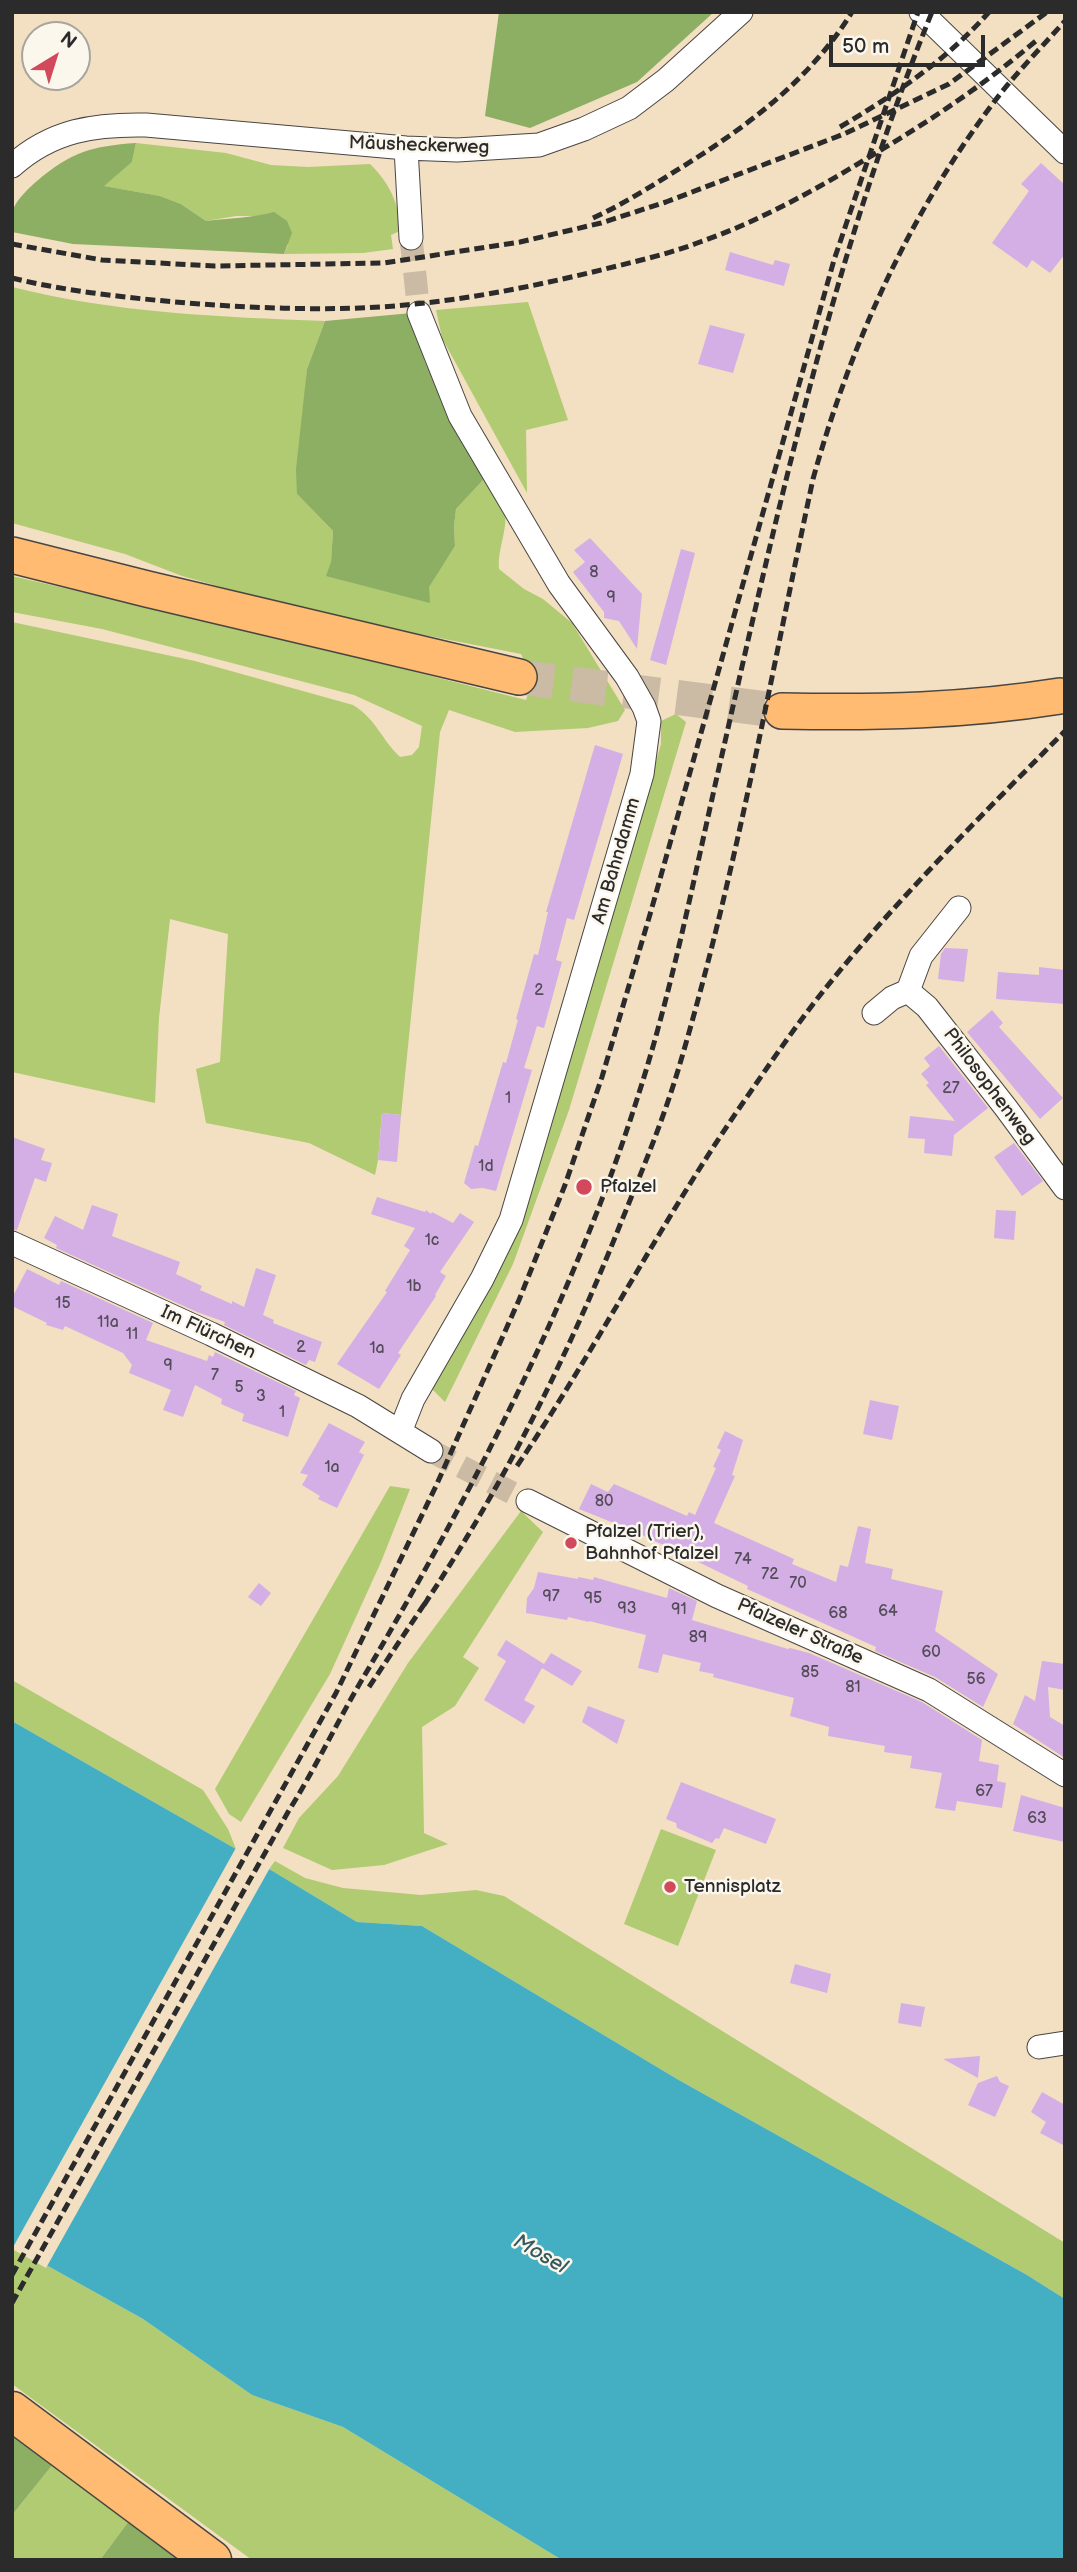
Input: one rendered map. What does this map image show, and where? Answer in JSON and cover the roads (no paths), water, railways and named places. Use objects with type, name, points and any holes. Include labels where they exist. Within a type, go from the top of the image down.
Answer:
[{"type":"highway","points":[[12,2411],[212,2560]]},
{"type":"main road","points":[[12,555],[519,677]]},
{"type":"main road","points":[[782,711],[937,711],[1000,706],[1060,696]]},
{"type":"street","name":"Mäusheckerweg","points":[[12,166],[21,158],[78,129],[108,125],[146,125],[406,148],[457,150],[538,145],[584,129],[629,107],[666,80],[741,12]]},
{"type":"street","points":[[921,12],[1065,152]]},
{"type":"street","points":[[406,148],[411,237]]},
{"type":"street","name":"Am Bahndamm","points":[[400,1432],[412,1399],[482,1279],[511,1220],[642,774],[649,721],[627,677],[559,584],[460,416],[419,313]]},
{"type":"street","points":[[874,1013],[892,998],[908,991],[921,956],[958,908]]},
{"type":"street","name":"Philosophenweg","points":[[908,991],[927,1007],[1065,1188]]},
{"type":"street","name":"Im Flürchen","points":[[12,1243],[223,1340],[358,1406],[400,1432]]},
{"type":"street","points":[[400,1432],[431,1451]]},
{"type":"street","name":"Pfalzeler Straße","points":[[528,1501],[717,1596],[929,1690],[1065,1775]]},
{"type":"street","points":[[1039,2047],[1065,2043]]},
{"type":"water","name":"Mosel","points":[[12,1721],[236,1849],[357,1922],[422,1926],[677,2079],[1027,2275],[1065,2299],[1065,2560],[562,2560],[343,2427],[252,2395],[143,2319],[12,2246]]},
{"type":"tunnel","points":[[411,238],[419,313]]},
{"type":"tunnel","points":[[519,677],[782,711]]},
{"type":"tunnel","points":[[431,1451],[528,1501]]},
{"type":"railway","points":[[593,218],[660,181],[754,118],[798,80],[836,36],[852,12]]},
{"type":"railway","points":[[12,2275],[336,1693],[436,1486],[519,1300],[565,1185],[602,1077],[834,260],[918,12]]},
{"type":"railway","points":[[12,2303],[443,1537],[518,1393],[584,1245],[639,1093],[664,1007],[767,560],[813,375],[867,192],[932,12]]},
{"type":"railway","points":[[840,127],[919,76],[956,46],[989,12]]},
{"type":"railway","points":[[12,244],[102,260],[215,266],[384,263],[520,242],[601,223],[666,202],[844,134],[949,84],[1047,12]]},
{"type":"railway","points":[[424,1605],[507,1468],[556,1372],[600,1275],[666,1107],[718,922],[813,479],[828,429],[864,332],[908,238],[961,148],[1008,84],[1065,21]]},
{"type":"railway","points":[[12,278],[114,296],[232,306],[320,309],[377,307],[455,299],[580,275],[688,246],[722,234],[788,204],[936,116],[1037,40]]},
{"type":"railway","points":[[517,1466],[718,1139],[808,1011],[905,896],[1065,731]]},
{"type":"railway","points":[[369,1687],[429,1597]]},
{"type":"place","name":"Pfalzel","points":[[584,1187]]},
{"type":"place","name":"Pfalzel (Trier), Bahnhof Pfalzel","points":[[571,1543]]},
{"type":"place","name":"Tennisplatz","points":[[670,1887]]}]
